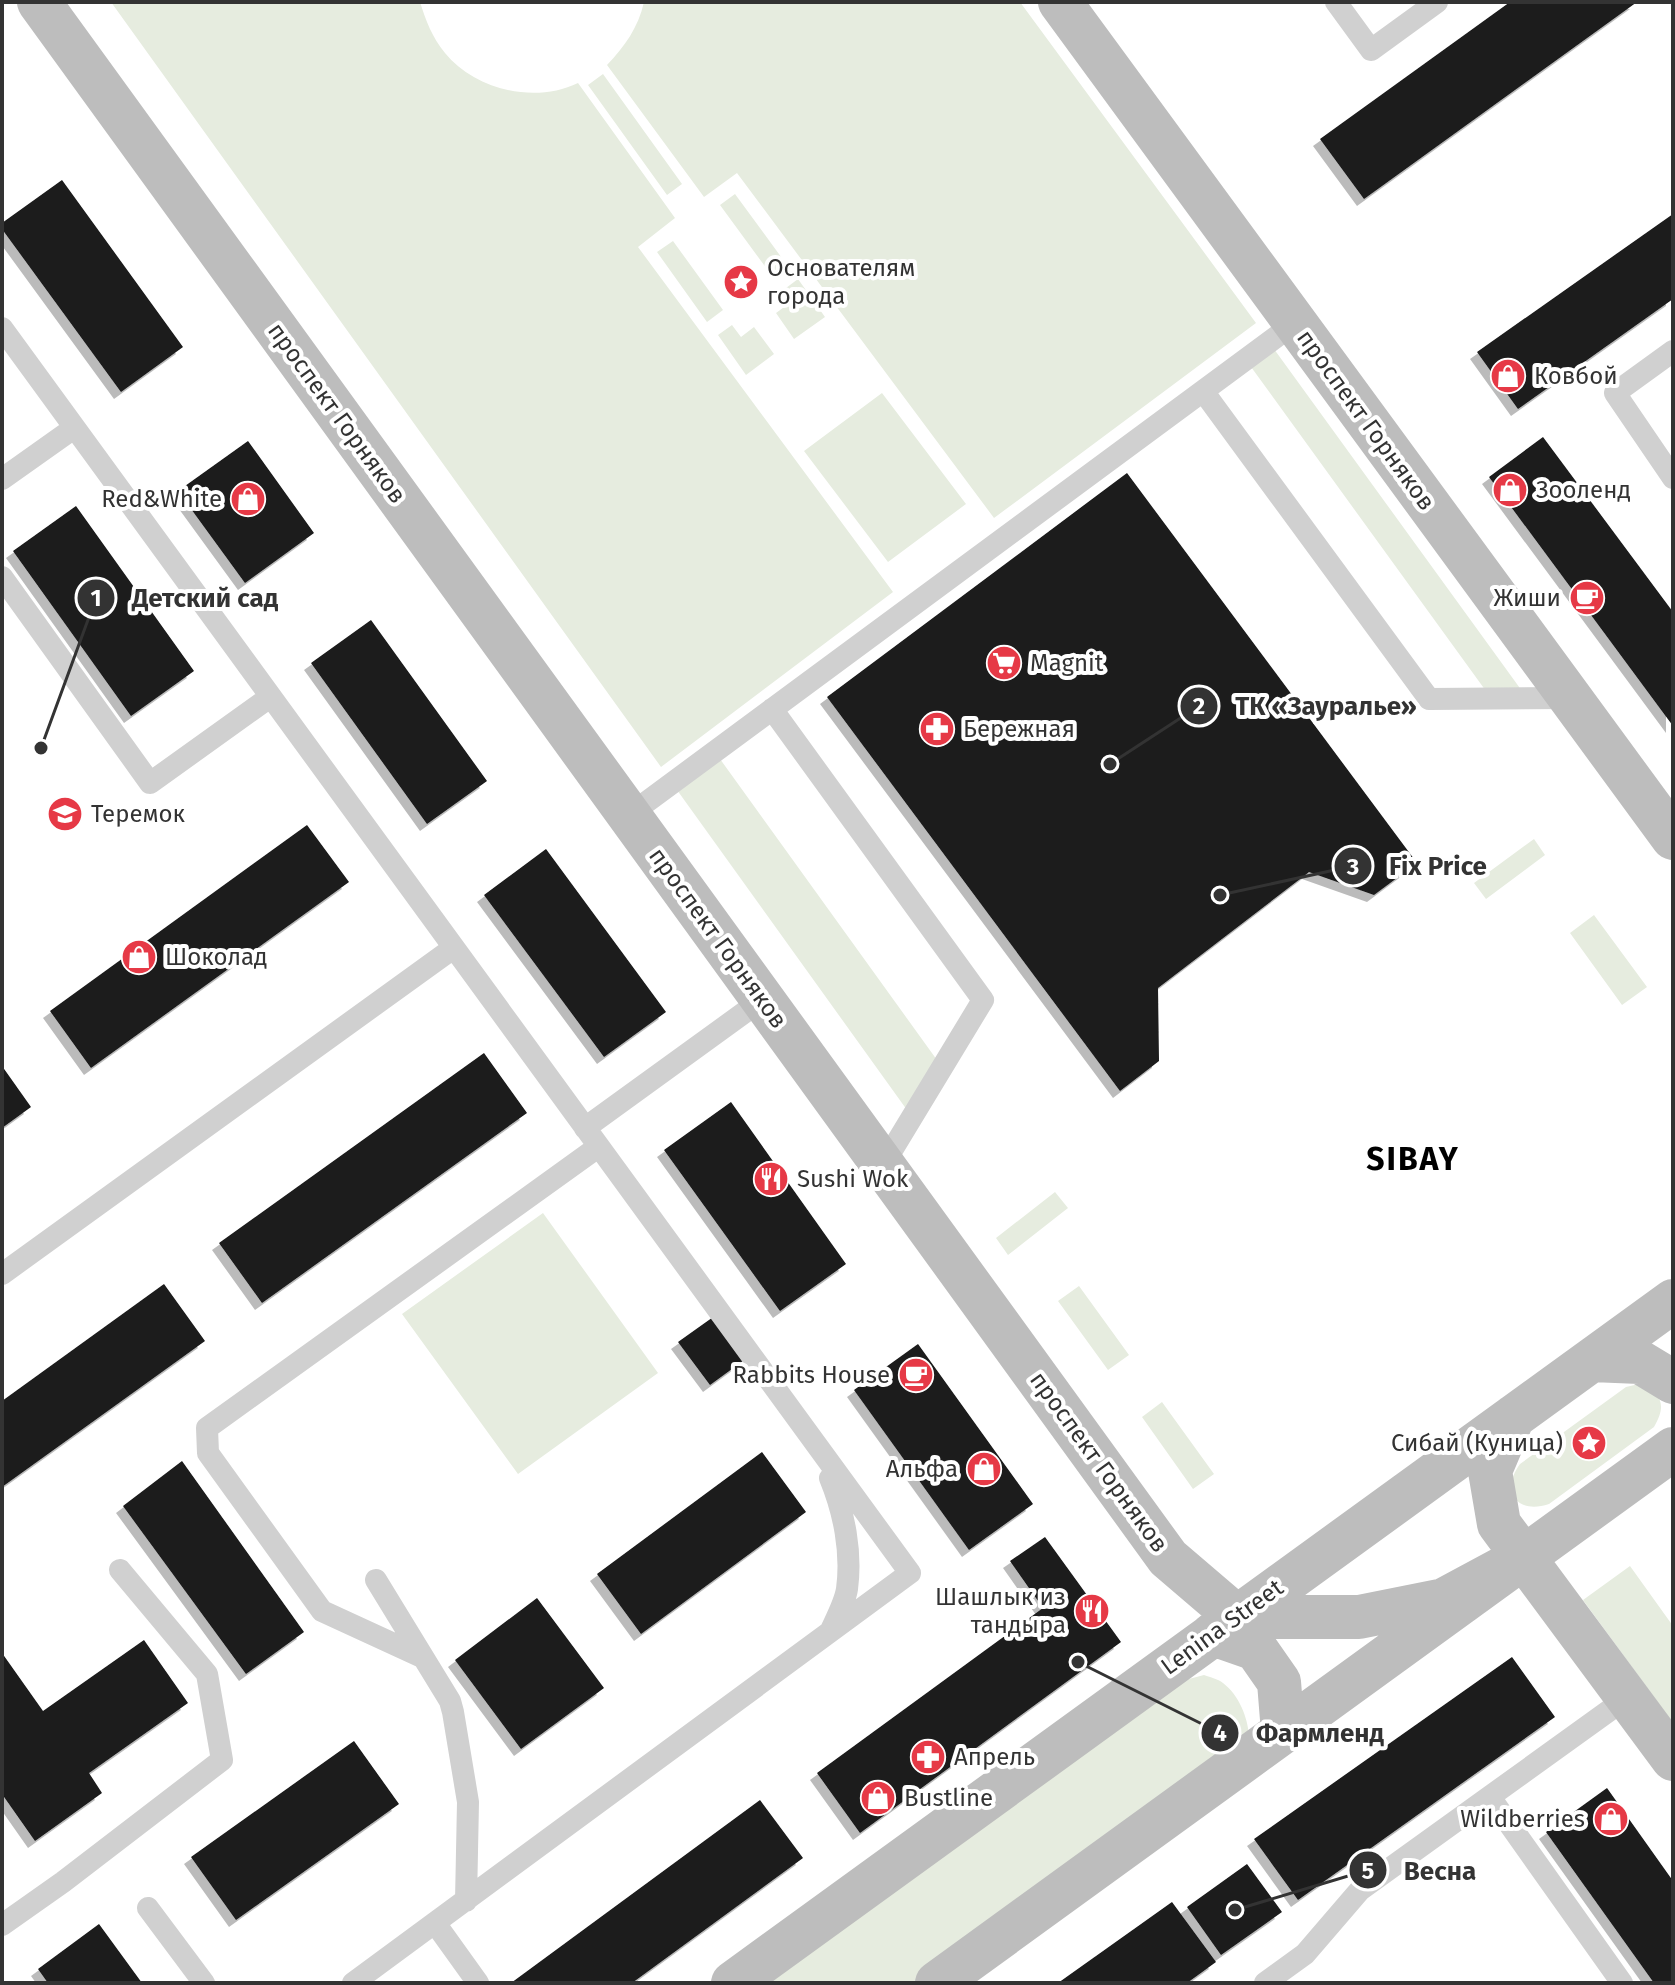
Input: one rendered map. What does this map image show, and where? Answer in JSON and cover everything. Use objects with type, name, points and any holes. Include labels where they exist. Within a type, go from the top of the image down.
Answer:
[{"type":"main road","name":"проспект Горняков","points":[[39,2],[1168,1558],[1225,1626]]},
{"type":"main road","name":"проспект Горняков","points":[[1060,2],[1673,838]]},
{"type":"main road","name":"Lenina Street","points":[[733,1983],[1673,1301]]},
{"type":"main road","points":[[1592,1360],[1640,1362],[1673,1382]]},
{"type":"main road","points":[[1513,1417],[1490,1471],[1499,1524],[1673,1759]]},
{"type":"main road","points":[[937,1983],[1673,1449]]},
{"type":"main road","points":[[1225,1626],[1359,1617],[1444,1600],[1524,1557]]},
{"type":"main road","points":[[1225,1626],[1256,1649],[1279,1682],[1283,1732]]},
{"type":"lane","points":[[1336,2],[1371,50],[1437,2]]},
{"type":"lane","points":[[629,815],[1295,323]]},
{"type":"lane","points":[[2,328],[910,1573],[353,1983]]},
{"type":"lane","points":[[1673,351],[1615,393],[1673,478]]},
{"type":"lane","points":[[1203,391],[1429,699],[1570,698]]},
{"type":"lane","points":[[2,479],[74,428]]},
{"type":"lane","points":[[2,577],[150,783],[270,697]]},
{"type":"lane","points":[[772,709],[983,1000],[883,1165]]},
{"type":"lane","points":[[2,1274],[452,949]]},
{"type":"lane","points":[[585,1128],[763,999]]},
{"type":"lane","points":[[422,1657],[322,1611],[208,1453],[207,1428],[598,1147]]},
{"type":"lane","points":[[819,1450],[840,1501],[848,1549],[847,1591],[831,1631]]},
{"type":"lane","points":[[2,1925],[222,1760],[207,1674],[120,1570]]},
{"type":"lane","points":[[376,1580],[450,1701],[468,1802],[466,1901]]},
{"type":"lane","points":[[1265,1983],[1305,1954],[1360,1890],[1628,1697]]},
{"type":"lane","points":[[1490,1797],[1622,1983]]},
{"type":"lane","points":[[148,1908],[204,1983]]},
{"type":"lane","points":[[435,1923],[478,1983]]},
{"type":"shaded area","points":[[111,2],[420,2],[440,47],[472,76],[507,90],[525,92],[561,89],[578,83],[675,218],[638,247],[893,592],[661,767]]},
{"type":"shaded area","points":[[644,2],[1020,2],[1256,323],[994,518],[737,173],[704,197],[607,65],[630,36]]},
{"type":"shaded area","points":[[603,74],[682,184],[667,195],[588,85]]},
{"type":"shaded area","points":[[735,194],[787,265],[772,276],[720,205]]},
{"type":"shaded area","points":[[673,241],[723,310],[707,322],[657,252]]},
{"type":"shaded area","points":[[798,279],[825,317],[794,339],[776,313],[791,302],[782,291]]},
{"type":"shaded area","points":[[732,325],[741,337],[754,327],[774,354],[746,375],[718,335]]},
{"type":"shaded area","points":[[1269,342],[1527,698],[1491,698],[1246,360]]},
{"type":"shaded area","points":[[882,393],[966,504],[888,562],[804,451]]},
{"type":"shaded area","points":[[715,752],[942,1067],[912,1117],[672,783]]},
{"type":"shaded area","points":[[1534,839],[1545,855],[1486,899],[1474,883]]},
{"type":"shaded area","points":[[1594,915],[1647,987],[1622,1005],[1570,933]]},
{"type":"shaded area","points":[[1055,1192],[1068,1208],[1008,1255],[996,1238]]},
{"type":"shaded area","points":[[543,1213],[658,1373],[518,1474],[402,1314]]},
{"type":"shaded area","points":[[1079,1286],[1129,1355],[1108,1370],[1058,1301]]},
{"type":"shaded area","points":[[1639,1384],[1653,1391],[1660,1401],[1660,1412],[1654,1427],[1549,1504],[1528,1506],[1515,1498],[1512,1483],[1520,1464],[1626,1387]]},
{"type":"shaded area","points":[[1162,1402],[1214,1474],[1193,1489],[1142,1417]]},
{"type":"shaded area","points":[[1630,1566],[1673,1626],[1673,1723],[1583,1600]]},
{"type":"shaded area","points":[[1204,1675],[1221,1682],[1234,1694],[1245,1714],[1249,1736],[918,1983],[767,1983],[1185,1680]]},
{"type":"building","points":[[1510,2],[1637,2],[1364,199],[1320,139]]},
{"type":"building","points":[[62,180],[183,347],[121,392],[2,229],[2,223]]},
{"type":"building","points":[[1673,214],[1673,299],[1518,409],[1477,352]]},
{"type":"building","points":[[1543,437],[1673,612],[1673,726],[1489,477]]},
{"type":"building","points":[[248,441],[314,533],[245,583],[178,491]]},
{"type":"building","points":[[1127,473],[1417,863],[1374,895],[1309,872],[1158,988],[1159,1061],[1120,1091],[827,697]]},
{"type":"building","points":[[76,506],[194,671],[131,716],[13,551]]},
{"type":"building","points":[[371,620],[487,781],[427,824],[311,663]]},
{"type":"building","points":[[307,825],[349,882],[91,1068],[50,1011]]},
{"type":"building","points":[[546,849],[666,1012],[604,1057],[484,895]]},
{"type":"building","points":[[484,1053],[527,1113],[262,1303],[219,1243]]},
{"type":"building","points":[[2,1066],[31,1107],[2,1128]]},
{"type":"building","points":[[731,1102],[846,1264],[780,1311],[664,1150]]},
{"type":"building","points":[[164,1284],[205,1341],[2,1487],[2,1401]]},
{"type":"building","points":[[716,1315],[747,1358],[710,1385],[678,1342]]},
{"type":"building","points":[[918,1344],[1033,1504],[969,1550],[854,1390]]},
{"type":"building","points":[[762,1452],[806,1512],[641,1634],[597,1574]]},
{"type":"building","points":[[182,1461],[304,1632],[246,1674],[123,1506]]},
{"type":"building","points":[[1045,1537],[1121,1642],[860,1833],[817,1773],[1043,1608],[1010,1561]]},
{"type":"building","points":[[537,1598],[604,1688],[521,1749],[455,1660]]},
{"type":"building","points":[[144,1640],[188,1703],[89,1773],[102,1793],[35,1841],[2,1794],[2,1653],[43,1711]]},
{"type":"building","points":[[1512,1657],[1555,1717],[1298,1900],[1254,1839]]},
{"type":"building","points":[[354,1741],[399,1804],[236,1920],[191,1857]]},
{"type":"building","points":[[1607,1788],[1673,1881],[1673,1983],[1654,1983],[1546,1832]]},
{"type":"building","points":[[760,1800],[803,1858],[632,1983],[511,1983]]},
{"type":"building","points":[[1247,1864],[1282,1912],[1221,1955],[1187,1907]]},
{"type":"building","points":[[1172,1902],[1216,1962],[1187,1983],[1058,1983]]},
{"type":"building","points":[[99,1924],[142,1983],[48,1983],[38,1969]]},
{"type":"place","name":"Основателям города","points":[[741,282]]},
{"type":"place","name":"Ковбой","points":[[1508,376]]},
{"type":"place","name":"Зооленд","points":[[1510,490]]},
{"type":"place","name":"Red&White","points":[[248,499]]},
{"type":"place","name":"Жиши","points":[[1587,598]]},
{"type":"place","name":"Magnit","points":[[1004,663]]},
{"type":"place","name":"Бережная","points":[[937,729]]},
{"type":"place","name":"Детский сад","points":[[41,748]]},
{"type":"place","name":"ТК «Зауралье»","points":[[1110,764]]},
{"type":"place","name":"Теремок","points":[[65,814]]},
{"type":"place","name":"Fix Price","points":[[1220,895]]},
{"type":"place","name":"Шоколад","points":[[139,957]]},
{"type":"place","name":"Sushi Wok","points":[[771,1179]]},
{"type":"place","name":"Rabbits House","points":[[916,1375]]},
{"type":"place","name":"Сибай (Куница)","points":[[1589,1443]]},
{"type":"place","name":"Альфа","points":[[984,1469]]},
{"type":"place","name":"Шашлык из тандыра","points":[[1092,1611]]},
{"type":"place","name":"Фармленд","points":[[1078,1662]]},
{"type":"place","name":"Апрель","points":[[928,1757]]},
{"type":"place","name":"Bustline","points":[[878,1798]]},
{"type":"place","name":"Wildberries","points":[[1611,1819]]},
{"type":"place","name":"Весна","points":[[1235,1910]]},
{"type":"district","name":"SIBAY","points":[[1413,1159]]}]
